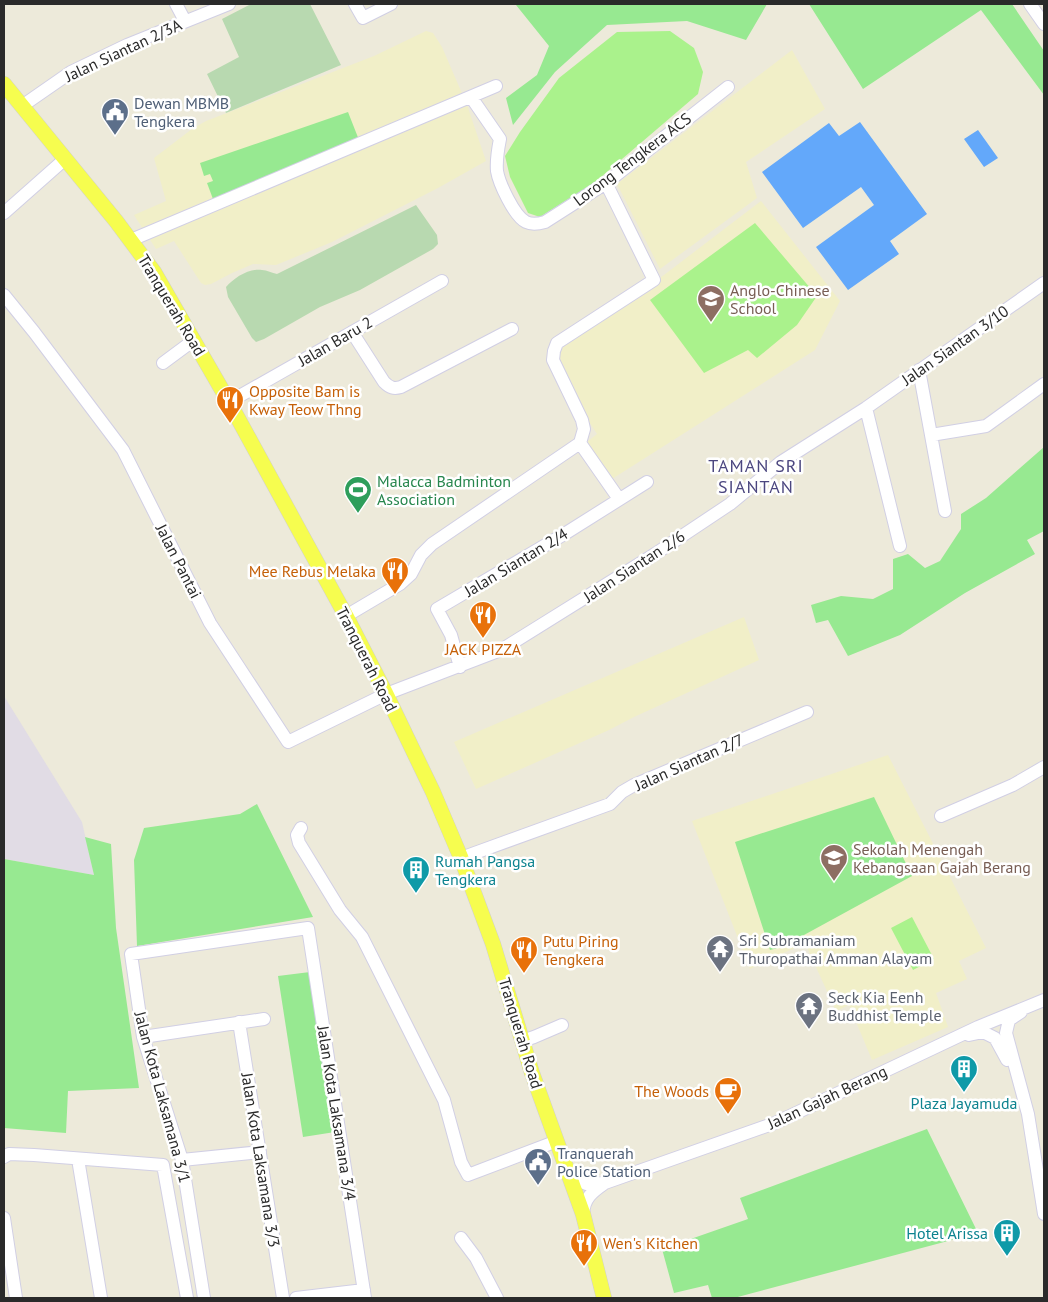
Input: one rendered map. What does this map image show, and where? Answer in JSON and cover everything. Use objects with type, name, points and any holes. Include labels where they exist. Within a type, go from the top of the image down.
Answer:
[{"type":"main road","name":"Tranquerah Road","points":[[4,84],[131,240],[154,272],[229,402],[346,616],[386,694],[433,792],[461,858],[493,944],[522,1041],[583,1214],[604,1298]]},
{"type":"street","points":[[176,4],[186,21]]},
{"type":"street","name":"Jalan Siantan 2/3A","points":[[22,106],[71,72],[127,45],[229,4]]},
{"type":"street","points":[[355,4],[363,18],[391,4]]},
{"type":"street","points":[[1030,4],[1044,24]]},
{"type":"street","points":[[131,240],[496,86]]},
{"type":"street","name":"Lorong Tengkera ACS","points":[[470,97],[500,139],[497,172],[502,186],[519,216],[527,223],[535,224],[545,222],[606,183],[728,87]]},
{"type":"street","points":[[4,213],[65,159]]},
{"type":"street","points":[[346,616],[400,584],[411,574],[421,555],[432,544],[580,443],[584,429],[582,420],[553,360],[557,343],[654,280],[606,183]]},
{"type":"street","name":"Jalan Baru 2","points":[[229,402],[442,281]]},
{"type":"street","name":"Jalan Siantan 3/10","points":[[866,408],[1044,283]]},
{"type":"street","name":"Jalan Pantai","points":[[4,295],[123,450],[210,623],[288,742],[386,694]]},
{"type":"street","points":[[352,332],[384,382],[388,387],[395,388],[402,387],[512,329]]},
{"type":"street","points":[[163,363],[194,340]]},
{"type":"street","points":[[919,370],[945,511]]},
{"type":"street","points":[[931,435],[986,426],[1044,384]]},
{"type":"street","points":[[866,408],[900,546]]},
{"type":"street","name":"Jalan Siantan 2/6","points":[[386,694],[501,650],[655,554],[730,504],[781,462],[866,408]]},
{"type":"street","points":[[580,443],[619,499]]},
{"type":"street","name":"Jalan Siantan 2/4","points":[[460,667],[451,634],[437,609],[647,482]]},
{"type":"street","name":"Jalan Siantan 2/7","points":[[461,858],[610,804],[622,792],[634,785],[807,712]]},
{"type":"street","points":[[941,816],[1013,785],[1044,767]]},
{"type":"street","points":[[301,828],[297,835],[299,843],[340,910],[362,937],[444,1100],[460,1162],[468,1175],[557,1141]]},
{"type":"street","name":"Jalan Kota Laksamana 3/1","points":[[204,1298],[182,1160],[144,1037],[131,954],[308,928]]},
{"type":"street","name":"Jalan Kota Laksamana 3/4","points":[[308,928],[365,1294]]},
{"type":"street","name":"Jalan Gajah Berang","points":[[583,1214],[586,1199],[593,1191],[605,1183],[775,1123],[1010,1013],[1044,1000]]},
{"type":"street","points":[[1032,1006],[1009,1020],[1006,1026],[1006,1033],[1028,1114],[1044,1214]]},
{"type":"street","points":[[144,1037],[264,1019]]},
{"type":"street","name":"Jalan Kota Laksamana 3/3","points":[[239,1022],[283,1298]]},
{"type":"street","points":[[522,1041],[534,1038],[562,1025]]},
{"type":"street","points":[[948,1042],[976,1033],[988,1034],[995,1038],[1016,1074]]},
{"type":"street","points":[[182,1160],[260,1152]]},
{"type":"street","points":[[4,1157],[8,1154],[163,1165],[187,1298]]},
{"type":"street","points":[[78,1159],[101,1298]]},
{"type":"street","name":"Jalan Gajah Berang","points":[[570,1176],[586,1184],[605,1183]]},
{"type":"street","points":[[4,1218],[16,1298]]},
{"type":"street","points":[[461,1238],[476,1258],[497,1298]]},
{"type":"street","points":[[296,1298],[365,1294]]},
{"type":"shaded area","points":[[426,31],[433,33],[442,47],[467,105],[486,161],[438,188],[332,242],[276,265],[253,264],[211,284],[205,285],[201,283],[174,241],[156,249],[134,215],[166,201],[154,158],[192,129],[206,121],[374,56]]},
{"type":"shaded area","points":[[792,50],[825,109],[746,162],[757,198],[660,269],[617,184]]},
{"type":"shaded area","name":"Anglo-Chinese School","points":[[761,201],[840,301],[815,350],[612,479],[587,442],[597,434],[552,365],[560,345],[664,275]]},
{"type":"shaded area","points":[[744,617],[759,660],[476,789],[454,742]]},
{"type":"shaded area","points":[[4,696],[82,822],[94,875],[4,859]]},
{"type":"shaded area","name":"Sekolah Menengah Kebangsaan Gajah Berang","points":[[888,755],[986,948],[959,961],[967,979],[936,993],[948,1027],[872,1060],[849,1005],[836,1011],[805,943],[750,969],[692,821]]},
{"type":"green space","points":[[251,4],[310,4],[341,65],[226,113],[207,74],[239,57],[222,19]]},
{"type":"green space","points":[[517,4],[767,4],[746,40],[687,21],[607,25],[555,72],[513,125],[506,98],[537,75],[549,46]]},
{"type":"green space","points":[[809,4],[1012,4],[1044,51],[1044,95],[981,10],[863,89]]},
{"type":"green space","points":[[670,31],[694,48],[703,72],[698,94],[594,183],[540,217],[528,213],[510,177],[505,156],[559,78],[617,32]]},
{"type":"green space","points":[[348,112],[359,140],[213,199],[207,183],[213,181],[210,174],[204,176],[200,163]]},
{"type":"green space","points":[[416,205],[437,235],[438,244],[433,249],[360,290],[320,307],[264,339],[256,342],[252,338],[228,297],[226,287],[233,280],[242,274],[257,270],[266,270],[277,274]]},
{"type":"green space","points":[[755,223],[817,296],[797,325],[757,358],[748,350],[704,373],[650,300]]},
{"type":"green space","points":[[1044,447],[1044,531],[1027,540],[1035,554],[965,593],[900,635],[848,656],[828,620],[816,623],[811,605],[841,596],[873,599],[893,589],[893,559],[908,554],[925,568],[940,561],[961,529],[961,514],[986,498]]},
{"type":"green space","points":[[874,797],[912,876],[782,947],[770,950],[735,842]]},
{"type":"green space","points":[[257,804],[313,917],[137,946],[134,860],[144,828],[240,814]]},
{"type":"green space","points":[[85,837],[111,844],[116,928],[139,1088],[68,1091],[66,1133],[4,1128],[4,859],[94,875]]},
{"type":"green space","points":[[912,917],[934,959],[913,970],[891,928]]},
{"type":"green space","points":[[310,972],[335,1132],[303,1137],[278,976]]},
{"type":"green space","points":[[927,1129],[978,1233],[734,1298],[712,1298],[708,1285],[674,1293],[662,1249],[748,1219],[740,1198]]},
{"type":"water","points":[[860,122],[927,214],[890,241],[899,254],[848,290],[816,247],[874,205],[861,187],[803,228],[762,172],[829,123],[839,136]]},
{"type":"water","points":[[978,130],[998,158],[984,167],[964,139]]},
{"type":"place","name":"Dewan MBMB Tengkera","points":[[115,136]]},
{"type":"place","name":"Anglo-Chinese School","points":[[711,323]]},
{"type":"place","name":"Opposite Bam is Kway Teow Thng","points":[[230,424]]},
{"type":"place","name":"Malacca Badminton Association","points":[[358,514]]},
{"type":"place","name":"Mee Rebus Melaka","points":[[395,595]]},
{"type":"place","name":"JACK PIZZA","points":[[483,639]]},
{"type":"place","name":"Sekolah Menengah Kebangsaan Gajah Berang","points":[[834,882]]},
{"type":"place","name":"Rumah Pangsa Tengkera","points":[[416,894]]},
{"type":"place","name":"Sri Subramaniam Thuropathai Amman Alayam","points":[[720,973]]},
{"type":"place","name":"Putu Piring Tengkera","points":[[524,974]]},
{"type":"place","name":"Seck Kia Eenh Buddhist Temple","points":[[809,1030]]},
{"type":"place","name":"Plaza Jayamuda","points":[[964,1093]]},
{"type":"place","name":"The Woods","points":[[728,1115]]},
{"type":"place","name":"Tranquerah Police Station","points":[[538,1186]]},
{"type":"place","name":"Hotel Arissa","points":[[1007,1257]]},
{"type":"place","name":"Wen's Kitchen","points":[[584,1267]]},
{"type":"district","name":"TAMAN SRI SIANTAN","points":[[756,475]]}]
